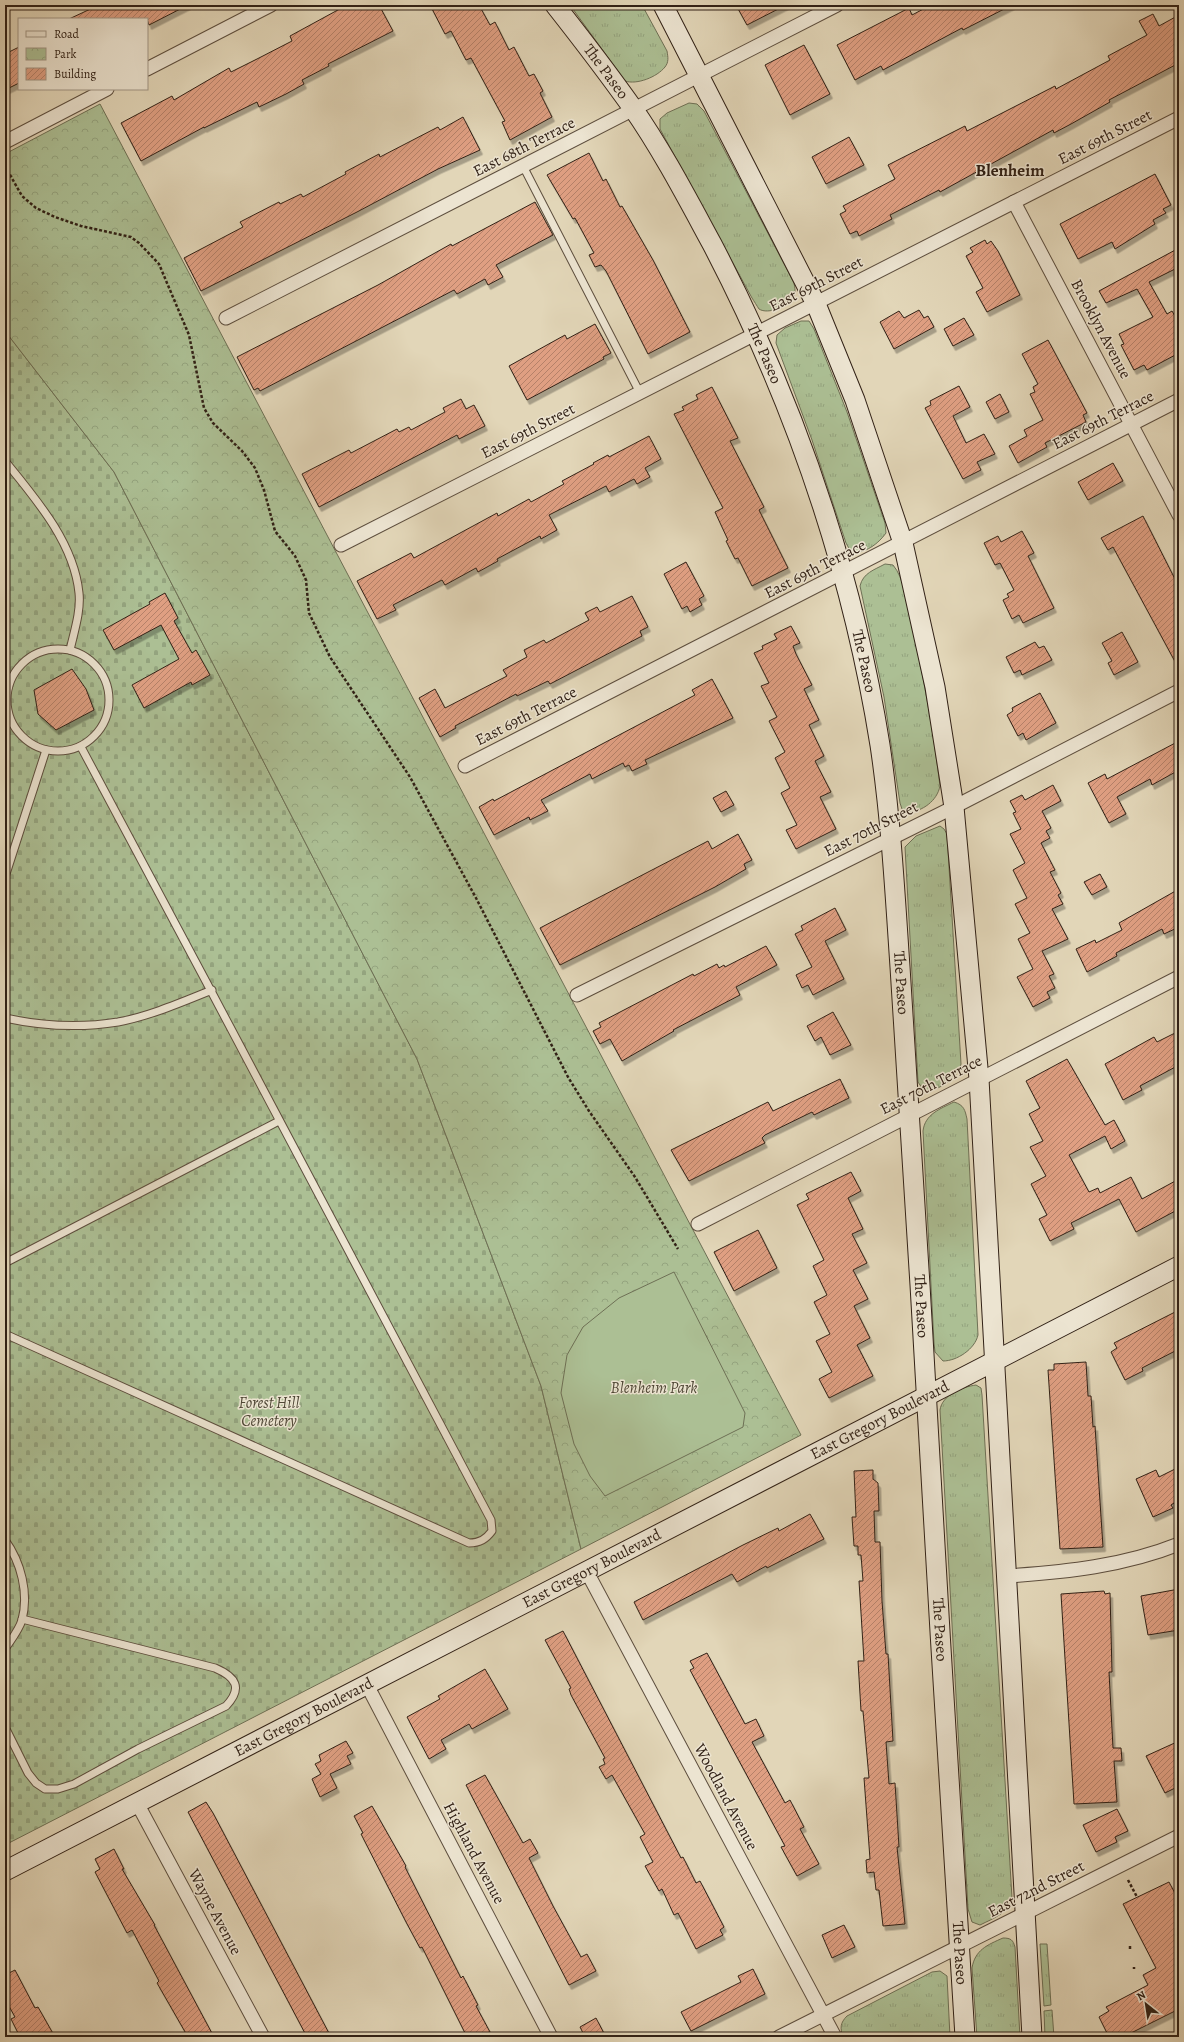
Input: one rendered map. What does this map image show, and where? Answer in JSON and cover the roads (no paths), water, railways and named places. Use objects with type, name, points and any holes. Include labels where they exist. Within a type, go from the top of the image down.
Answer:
[{"type":"main road","name":"The Paseo","points":[[555,5],[634,110],[697,217],[757,334],[789,410],[820,496],[843,574],[866,669],[880,745],[892,838],[966,2037]]},
{"type":"main road","points":[[663,5],[816,304],[855,400],[903,543],[935,687],[954,807],[979,1079],[996,1360],[1032,2037]]},
{"type":"main road","name":"East Gregory Boulevard","points":[[5,1872],[1179,1266]]},
{"type":"street","points":[[148,68],[271,5]]},
{"type":"street","name":"East 68th Terrace","points":[[226,318],[837,5]]},
{"type":"street","points":[[5,142],[105,90]]},
{"type":"street","name":"East 69th Street","points":[[340,545],[1179,118]]},
{"type":"street","name":"Brooklyn Avenue","points":[[1014,202],[1179,514]]},
{"type":"street","name":"East 69th Terrace","points":[[465,766],[843,574],[1179,400]]},
{"type":"street","name":"East 70th Street","points":[[578,995],[954,807],[1179,691]]},
{"type":"street","name":"East 70th Terrace","points":[[698,1224],[1179,977]]},
{"type":"street","points":[[1007,1576],[1063,1573],[1133,1559],[1179,1544]]},
{"type":"street","name":"Woodland Avenue","points":[[587,1572],[834,2037]]},
{"type":"street","name":"Highland Avenue","points":[[367,1685],[551,2037]]},
{"type":"street","name":"Wayne Avenue","points":[[137,1804],[263,2037]]},
{"type":"street","name":"East 72nd Street","points":[[779,2037],[1179,1836]]},
{"type":"lane","points":[[523,166],[640,393]]},
{"type":"lane","points":[[5,461],[50,520],[66,550],[76,575],[79,594],[78,613],[70,650]]},
{"type":"lane","points":[[53,648],[70,650],[93,661],[105,676],[110,703],[105,722],[94,737],[81,747],[56,752],[36,747],[22,738],[12,726],[6,707],[8,687],[16,669],[37,653],[53,648]]},
{"type":"lane","points":[[5,729],[12,726]]},
{"type":"lane","points":[[5,1334],[469,1543],[476,1543],[486,1538],[492,1531],[491,1520],[279,1121],[212,990],[81,747]]},
{"type":"lane","points":[[5,877],[46,750]]},
{"type":"lane","points":[[5,1018],[27,1023],[74,1026],[119,1022],[170,1006],[212,990]]},
{"type":"lane","points":[[5,1263],[279,1121]]},
{"type":"lane","points":[[5,1540],[20,1567],[24,1598],[22,1619],[5,1649]]},
{"type":"lane","points":[[5,1727],[28,1773],[36,1783],[45,1789],[58,1789],[74,1784],[152,1742],[226,1706],[235,1697],[236,1688],[233,1681],[226,1673],[215,1668],[22,1619]]},
{"type":"district","name":"Blenheim","points":[[1010,170]]},
{"type":"park label","name":"Blenheim Park","points":[[654,1388]]},
{"type":"park label","name":"Forest Hill Cemetery","points":[[269,1412]]}]
